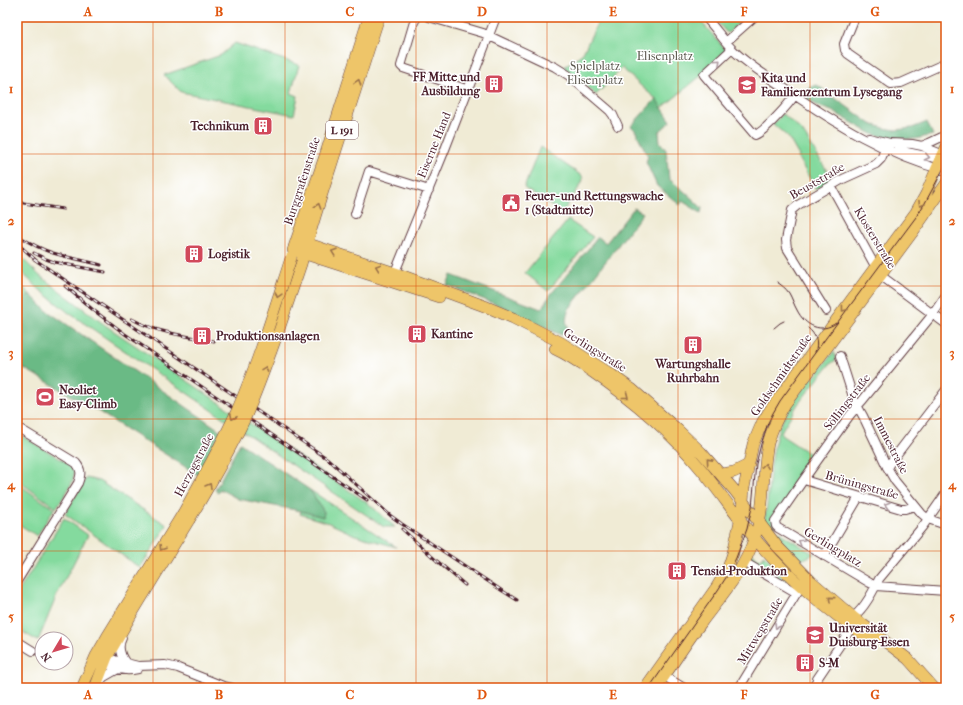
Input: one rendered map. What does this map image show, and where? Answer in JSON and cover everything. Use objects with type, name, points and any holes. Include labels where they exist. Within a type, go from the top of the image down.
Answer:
[{"type":"main road","name":"Burggrafenstraße","points":[[299,251],[325,156],[369,17]]},
{"type":"main road","name":"Burggrafenstraße","points":[[299,251],[322,194],[379,17]]},
{"type":"main road","name":"Goldschmidtstraße","points":[[645,688],[660,673],[700,624],[729,586],[744,562],[754,538],[758,522],[762,504],[768,443],[777,418],[916,212],[944,160]]},
{"type":"main road","name":"Goldschmidtstraße","points":[[656,688],[660,673],[728,568],[740,521],[744,488],[753,444],[770,410],[878,270],[912,233],[946,184]]},
{"type":"main road","name":"Gerlingstraße","points":[[299,251],[393,277],[487,307],[513,318],[560,342],[612,375],[633,390],[701,452],[743,501],[783,553],[850,622]]},
{"type":"main road","name":"Herzogstraße","points":[[82,688],[130,617],[186,518],[235,413],[299,251]]},
{"type":"main road","name":"Gerlingstraße","points":[[393,277],[510,324],[559,350],[607,382],[648,414],[673,437],[700,468],[740,521],[799,590],[908,658],[927,688]]},
{"type":"main road","points":[[721,474],[734,472],[748,465]]},
{"type":"main road","name":"Herzogstraße","points":[[96,686],[107,637],[186,518]]},
{"type":"street","points":[[417,17],[414,22],[401,66],[403,68],[469,90]]},
{"type":"street","points":[[429,17],[483,33],[562,71],[610,111],[618,126]]},
{"type":"street","name":"Eiserne Hand","points":[[393,277],[469,90],[496,17]]},
{"type":"street","points":[[706,17],[732,49],[747,62],[816,110],[859,136],[884,149],[944,160]]},
{"type":"street","points":[[726,42],[754,17]]},
{"type":"street","points":[[855,17],[844,44],[845,50],[848,54],[891,84],[901,82],[946,63]]},
{"type":"street","points":[[732,49],[704,75],[755,135],[773,120],[795,95]]},
{"type":"street","points":[[922,146],[946,135]]},
{"type":"street","points":[[859,136],[890,143],[922,146],[944,160]]},
{"type":"street","name":"Beuststraße","points":[[826,311],[787,248],[786,244],[792,210],[843,179],[876,164],[881,159],[884,149]]},
{"type":"street","points":[[355,214],[369,171],[429,190]]},
{"type":"street","name":"Klosterstraße","points":[[831,186],[878,270],[946,324]]},
{"type":"street","name":"Söllingstraße","points":[[778,528],[775,522],[850,415],[946,296]]},
{"type":"street","name":"Immestraße","points":[[840,356],[852,396],[895,481],[922,514],[928,519],[946,525]]},
{"type":"street","points":[[887,467],[946,390]]},
{"type":"street","points":[[17,428],[76,463],[79,466],[81,475],[78,483],[17,581]]},
{"type":"street","name":"Brüningstraße","points":[[804,480],[901,509],[915,506]]},
{"type":"street","points":[[815,683],[850,622],[860,610],[879,579],[928,519],[946,493]]},
{"type":"street","points":[[824,556],[859,497]]},
{"type":"street","name":"Gerlingplatz","points":[[778,528],[876,586]]},
{"type":"street","name":"Gerlingstraße","points":[[744,562],[799,590]]},
{"type":"street","points":[[799,590],[804,583],[811,581]]},
{"type":"street","points":[[876,586],[946,591]]},
{"type":"street","name":"Mittwegstraße","points":[[739,688],[799,590]]},
{"type":"street","points":[[126,663],[121,655],[119,645],[129,626],[130,617]]},
{"type":"street","points":[[17,641],[33,651]]},
{"type":"street","points":[[103,658],[122,663],[178,668],[223,686],[232,688]]},
{"type":"street","points":[[103,658],[114,668],[118,669],[136,669],[146,665]]},
{"type":"street","points":[[96,686],[104,677],[118,669]]},
{"type":"street","points":[[660,673],[684,688]]},
{"type":"green space","name":"Elisenplatz","points":[[600,17],[697,17],[726,50],[703,74],[662,108],[656,99],[622,68],[596,95],[564,67],[583,53]]},
{"type":"green space","points":[[713,17],[746,17],[728,33]]},
{"type":"green space","points":[[235,43],[299,65],[291,93],[298,96],[294,115],[181,92],[164,75],[221,55]]},
{"type":"green space","points":[[817,85],[871,124],[896,130],[912,128],[927,122],[933,135],[915,139],[893,139],[872,134],[832,111],[818,106],[800,94],[806,89]]},
{"type":"green space","points":[[656,99],[671,121],[659,132],[660,142],[666,150],[669,179],[702,208],[701,213],[682,201],[680,205],[657,186],[646,162],[648,156],[635,130],[631,126]]},
{"type":"green space","points":[[783,114],[802,131],[832,179],[816,189],[788,137],[773,124]]},
{"type":"green space","points":[[540,147],[582,176],[583,179],[582,183],[562,213],[524,188]]},
{"type":"green space","points":[[634,208],[643,213],[569,309],[566,320],[569,330],[561,335],[503,307],[447,285],[451,275],[541,309],[551,294],[598,237],[606,243]]},
{"type":"green space","points":[[568,220],[593,237],[548,291],[525,273]]},
{"type":"green space","points":[[17,253],[40,276],[105,325],[369,504],[395,527],[384,527],[69,313],[39,289],[17,268]]},
{"type":"green space","points":[[17,281],[30,294],[20,304],[17,304]]},
{"type":"green space","points":[[30,294],[46,310],[221,431],[198,475],[96,410],[20,366],[17,366],[17,334],[20,333],[20,304]]},
{"type":"green space","points":[[834,351],[836,360],[830,364],[798,404],[782,430],[781,435],[813,456],[794,484],[796,485],[774,528],[769,529],[764,521],[774,446],[779,427],[792,404]]},
{"type":"green space","points":[[17,433],[69,464],[73,469],[74,473],[71,483],[56,508],[17,480]]},
{"type":"green space","points":[[240,443],[310,490],[324,512],[323,517],[301,511],[238,499],[220,489],[218,492],[215,490]]},
{"type":"green space","points":[[86,478],[99,481],[167,525],[140,568],[65,514]]},
{"type":"green space","points":[[17,483],[54,509],[37,536],[17,523]]},
{"type":"green space","points":[[310,490],[396,547],[355,535],[329,523],[300,514],[301,511],[323,517],[324,512]]},
{"type":"green space","points":[[64,518],[88,535],[57,595],[42,631],[34,631],[34,639],[17,629],[17,594]]},
{"type":"green space","points":[[777,531],[814,554],[802,559],[799,558],[792,553],[775,533]]},
{"type":"green space","points":[[753,553],[757,558],[762,559],[764,555],[793,583],[796,590],[773,577],[777,575],[764,566],[759,568],[749,562]]},
{"type":"tram line","points":[[649,688],[718,590],[736,558],[747,529],[752,507],[756,464],[761,444],[773,413],[820,346],[916,217],[946,164]]},
{"type":"tram line","points":[[777,282],[788,291],[800,316],[809,324],[814,327],[825,328],[836,323]]},
{"type":"tram line","points":[[774,328],[784,321]]},
{"type":"tram line","points":[[808,328],[813,333],[817,342],[815,352]]},
{"type":"railway","points":[[17,202],[63,209]]},
{"type":"railway","points":[[17,235],[48,251],[101,265]]},
{"type":"railway","points":[[17,243],[38,262]]},
{"type":"railway","points":[[34,253],[54,262],[105,272]]},
{"type":"railway","points":[[34,259],[328,459],[391,516],[517,600]]},
{"type":"railway","points":[[65,286],[125,334],[367,500]]},
{"type":"railway","points":[[132,319],[151,328],[162,331],[214,341]]},
{"type":"railway","points":[[402,529],[465,585]]},
{"type":"place","name":"FF Mitte und Ausbildung","points":[[494,84]]},
{"type":"place","name":"Kita und Familienzentrum Lysegang","points":[[747,85]]},
{"type":"place","name":"Technikum","points":[[263,126]]},
{"type":"place","name":"Feuer- und Rettungswache 1 (Stadtmitte)","points":[[511,203]]},
{"type":"place","name":"Logistik","points":[[194,254]]},
{"type":"place","name":"Kantine","points":[[417,334]]},
{"type":"place","name":"Produktionsanlagen","points":[[202,336]]},
{"type":"place","name":"Wartungshalle Ruhrbahn","points":[[693,345]]},
{"type":"place","name":"Neoliet Easy-Climb","points":[[45,397]]},
{"type":"place","name":"Tensid-Produktion","points":[[677,571]]},
{"type":"place","name":"Universität Duisburg-Essen","points":[[815,635]]},
{"type":"place","name":"S-M","points":[[805,663]]},
{"type":"park label","name":"Spielplatz Elisenplatz","points":[[595,73]]}]
